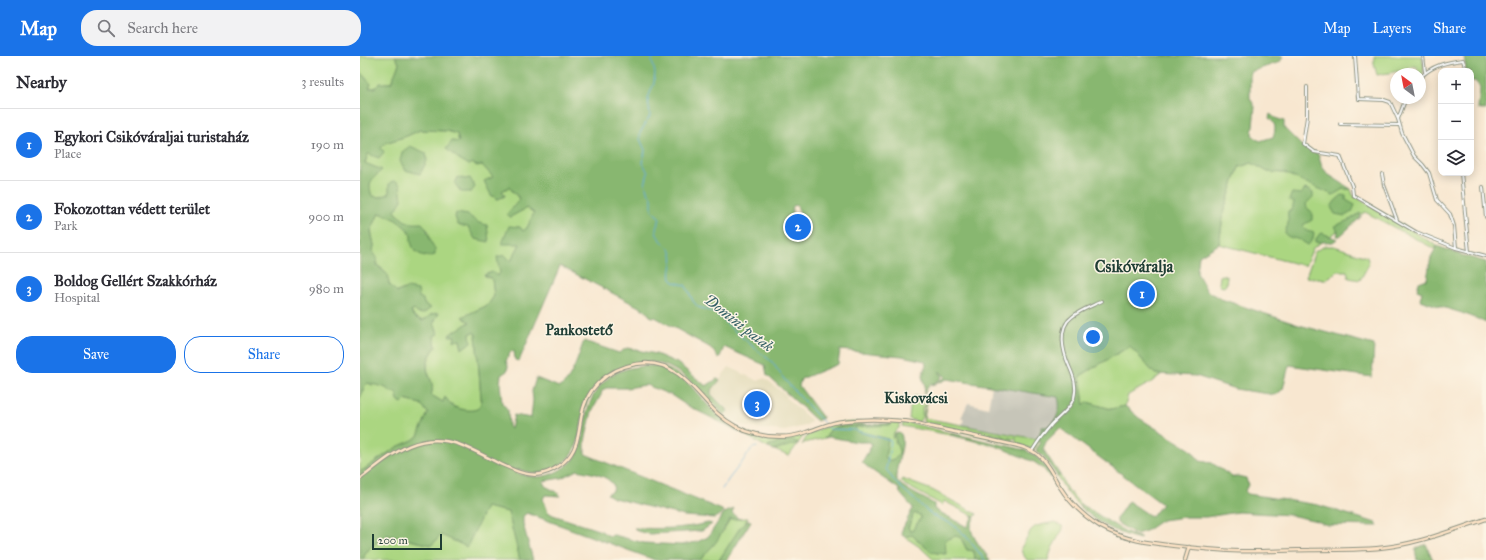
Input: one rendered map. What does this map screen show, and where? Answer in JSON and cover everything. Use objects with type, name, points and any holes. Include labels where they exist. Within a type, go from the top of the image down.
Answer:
[{"type":"main road","points":[[360,479],[400,449],[412,444],[430,440],[459,444],[525,474],[539,474],[552,470],[564,462],[573,452],[578,441],[585,405],[596,386],[608,375],[618,369],[644,363],[659,365],[674,371],[687,381],[724,419],[753,434],[772,437],[789,436],[843,420],[900,420],[1013,445],[1032,451],[1043,460],[1069,500],[1081,512],[1098,525],[1113,533],[1134,540],[1189,547],[1241,551],[1385,548],[1408,543],[1486,519]]},
{"type":"main road","points":[[1185,560],[1189,547]]},
{"type":"street","points":[[1355,56],[1358,98],[1384,100],[1390,102],[1414,156],[1429,173],[1437,200],[1450,214],[1454,226],[1456,248]]},
{"type":"street","points":[[1423,56],[1424,68]]},
{"type":"street","points":[[1426,72],[1440,65],[1463,60],[1465,68]]},
{"type":"street","points":[[1307,87],[1307,117],[1303,144],[1314,152],[1324,155],[1340,156],[1352,186],[1353,195],[1416,232],[1456,248],[1486,256]]},
{"type":"street","points":[[1398,119],[1404,104]]},
{"type":"street","points":[[1340,124],[1399,125]]},
{"type":"street","points":[[1382,174],[1384,185],[1398,221]]},
{"type":"street","points":[[1461,176],[1469,252]]},
{"type":"street","points":[[1483,187],[1486,217]]},
{"type":"street","points":[[1032,451],[1041,436],[1070,405],[1074,396],[1074,379],[1065,357],[1063,346],[1066,323],[1079,312],[1102,301]]},
{"type":"shaded area","points":[[729,367],[758,381],[765,378],[787,396],[786,398],[812,421],[805,426],[785,431],[752,428],[733,422],[726,417],[729,410],[710,392]]},
{"type":"shaded area","points":[[992,386],[1059,397],[1060,404],[1055,421],[1047,427],[1042,427],[1037,439],[962,425],[964,419],[961,418],[968,403],[988,408]]},
{"type":"green space","points":[[360,56],[395,56],[399,63],[391,83],[385,83],[375,88],[369,88],[371,84],[360,72]]},
{"type":"green space","points":[[395,56],[1283,56],[1280,62],[1250,72],[1250,98],[1255,107],[1252,135],[1260,141],[1273,137],[1275,126],[1269,118],[1270,114],[1275,118],[1284,121],[1284,128],[1302,146],[1318,154],[1322,167],[1329,175],[1351,189],[1343,189],[1333,195],[1284,173],[1268,172],[1252,163],[1239,167],[1224,210],[1219,244],[1199,256],[1197,273],[1207,291],[1221,299],[1299,325],[1374,345],[1372,377],[1289,365],[1283,389],[1276,395],[1235,389],[1196,376],[1155,374],[1130,346],[1080,376],[1084,405],[1087,402],[1111,409],[1125,406],[1139,418],[1191,450],[1200,461],[1212,463],[1232,477],[1237,476],[1246,478],[1248,485],[1245,491],[1248,494],[1318,505],[1376,523],[1378,526],[1327,525],[1317,521],[1290,515],[1238,512],[1206,517],[1184,517],[1162,520],[1146,531],[1136,534],[1117,523],[1117,518],[1128,501],[1152,517],[1162,504],[1060,428],[1046,442],[1043,449],[1060,475],[1057,476],[1043,456],[1037,452],[1036,450],[1041,442],[1038,438],[1042,427],[1047,427],[1054,421],[1058,414],[1058,397],[947,379],[931,386],[946,377],[939,371],[942,376],[938,381],[928,387],[924,395],[925,386],[922,376],[926,365],[925,361],[902,356],[840,350],[838,364],[801,379],[799,386],[823,418],[817,421],[767,375],[765,365],[724,347],[719,359],[711,348],[655,317],[651,317],[645,310],[560,266],[519,361],[515,360],[514,351],[511,351],[506,361],[508,366],[507,371],[501,375],[500,383],[502,403],[508,410],[509,426],[511,429],[514,415],[531,418],[533,400],[532,391],[536,378],[559,387],[564,384],[571,373],[584,341],[619,353],[627,348],[656,354],[677,363],[706,386],[717,379],[720,380],[711,391],[711,394],[727,410],[723,413],[706,394],[703,394],[685,377],[665,365],[654,362],[642,362],[630,365],[607,377],[592,391],[584,409],[578,441],[572,454],[562,464],[549,471],[533,473],[517,469],[517,473],[538,477],[553,474],[568,465],[580,447],[590,402],[598,388],[617,372],[635,367],[660,366],[679,375],[722,419],[747,434],[746,435],[686,405],[671,395],[646,385],[627,388],[606,388],[602,391],[592,411],[585,441],[585,454],[723,511],[715,518],[684,516],[614,498],[607,494],[613,490],[614,486],[611,482],[603,476],[577,470],[561,478],[543,481],[545,486],[557,492],[561,496],[545,495],[543,499],[548,512],[601,531],[609,536],[614,535],[644,543],[681,545],[697,542],[708,537],[724,513],[734,509],[732,513],[739,519],[730,519],[716,542],[700,560],[655,560],[527,513],[523,516],[523,524],[533,560],[520,560],[508,512],[486,507],[467,547],[441,535],[432,545],[388,535],[373,545],[366,552],[363,560],[360,560],[360,472],[397,447],[413,440],[418,436],[428,413],[421,404],[405,400],[402,403],[398,400],[396,392],[391,392],[383,387],[368,383],[365,385],[360,398],[360,72],[371,84],[369,88],[375,88],[380,83],[391,83],[399,63]],"holes":[[[420,130],[447,131],[457,134],[459,142],[452,141],[446,149],[469,165],[472,163],[477,166],[482,165],[493,177],[484,181],[491,195],[498,199],[505,196],[502,191],[509,187],[520,199],[507,214],[510,217],[527,208],[534,213],[527,228],[523,231],[520,227],[509,226],[502,244],[520,244],[511,261],[505,255],[497,257],[500,273],[497,276],[492,272],[484,275],[492,279],[494,296],[488,305],[462,317],[470,322],[449,336],[455,336],[454,341],[460,340],[462,349],[471,342],[470,334],[473,332],[476,334],[481,399],[479,407],[474,410],[463,410],[456,408],[451,405],[445,397],[443,402],[431,395],[432,383],[428,374],[427,363],[436,347],[434,336],[438,334],[434,322],[439,313],[432,314],[423,321],[414,317],[411,312],[413,309],[417,313],[423,314],[431,308],[424,304],[423,299],[419,297],[418,290],[407,288],[397,292],[389,284],[388,275],[377,265],[377,258],[373,252],[374,245],[371,231],[379,213],[396,220],[407,229],[411,234],[411,244],[418,253],[425,256],[435,255],[435,249],[431,243],[427,230],[422,223],[407,222],[395,211],[402,200],[400,185],[398,182],[393,181],[389,184],[389,194],[380,197],[372,196],[370,187],[371,181],[382,170],[365,163],[368,154],[379,158],[384,152],[381,148],[385,143]],[[796,205],[800,215],[799,221],[796,225],[792,213],[792,208]]]},
{"type":"green space","points":[[1374,56],[1422,56],[1424,68],[1417,68],[1416,66],[1409,68],[1390,68],[1390,73],[1377,75],[1374,64]]},
{"type":"green space","points":[[1464,56],[1486,56],[1486,110],[1478,109],[1480,87],[1474,81],[1474,68],[1466,68]]},
{"type":"green space","points":[[420,130],[447,131],[457,134],[459,142],[472,163],[482,164],[493,177],[491,195],[498,199],[505,196],[502,191],[509,187],[520,200],[508,214],[510,217],[527,208],[534,213],[527,228],[523,231],[520,227],[520,244],[511,261],[497,276],[484,276],[492,279],[494,296],[488,305],[462,317],[470,322],[462,327],[455,336],[460,340],[462,349],[470,334],[474,332],[476,334],[481,399],[479,407],[474,410],[468,411],[457,408],[451,405],[445,397],[443,402],[431,395],[432,384],[427,369],[430,356],[436,347],[434,336],[437,330],[434,322],[438,313],[432,314],[423,321],[414,317],[411,311],[424,304],[419,297],[407,288],[397,292],[388,284],[385,271],[377,265],[377,258],[373,252],[374,245],[371,231],[379,213],[393,218],[409,231],[415,251],[429,257],[435,249],[431,243],[428,230],[402,220],[395,211],[398,207],[389,194],[380,197],[372,196],[365,163],[368,153],[381,148],[385,143]]},
{"type":"green space","points":[[410,146],[426,153],[427,161],[420,174],[405,170],[400,161],[402,152]]},
{"type":"green space","points":[[1252,163],[1268,172],[1284,173],[1343,189],[1351,189],[1353,195],[1437,246],[1435,249],[1365,212],[1313,248],[1305,266],[1219,244],[1224,210],[1239,167]]},
{"type":"green space","points":[[458,177],[465,179],[470,178],[475,187],[471,192],[461,192],[455,184]]},
{"type":"green space","points":[[1305,189],[1313,193],[1313,197],[1306,204],[1307,208],[1312,212],[1312,220],[1303,225],[1303,228],[1307,231],[1314,233],[1313,239],[1308,245],[1285,234],[1288,223],[1288,211],[1292,210],[1294,202],[1289,200],[1292,193],[1301,194]]},
{"type":"green space","points":[[1342,195],[1346,196],[1346,200],[1355,205],[1352,212],[1345,216],[1335,214],[1331,207]]},
{"type":"green space","points":[[456,213],[468,215],[479,223],[487,225],[489,242],[475,239],[468,227],[458,225],[455,217]]},
{"type":"green space","points":[[1360,213],[1361,217],[1340,236],[1337,236],[1338,232],[1335,226]]},
{"type":"green space","points":[[1322,233],[1337,239],[1333,242],[1315,242],[1317,237]]},
{"type":"green space","points":[[1325,246],[1334,246],[1367,257],[1369,264],[1360,280],[1349,278],[1347,271],[1338,271],[1325,280],[1306,277],[1315,251]]},
{"type":"green space","points":[[1437,246],[1486,262],[1486,323],[1462,313],[1420,300],[1422,292],[1417,290],[1419,282],[1427,279],[1431,257]]},
{"type":"green space","points":[[1222,275],[1227,277],[1226,285],[1224,287],[1220,286],[1219,284],[1220,276]]},
{"type":"green space","points":[[1130,346],[1155,374],[1162,374],[1150,383],[1128,395],[1125,406],[1111,409],[1087,402],[1084,405],[1080,376]]},
{"type":"green space","points":[[368,383],[372,385],[376,384],[396,392],[398,400],[402,403],[404,400],[421,404],[428,413],[418,436],[413,440],[397,447],[360,472],[360,398],[365,385]]},
{"type":"green space","points":[[703,394],[706,394],[727,410],[726,408],[728,411],[725,415],[723,415]]},
{"type":"green space","points":[[914,396],[923,397],[922,417],[919,422],[909,419],[911,401],[913,401]]},
{"type":"green space","points":[[927,403],[924,418],[1038,438],[1039,440],[1035,448],[1032,449],[1016,444],[1016,437],[1014,439],[989,433],[1010,439],[1013,441],[1012,443],[923,422],[925,404]]},
{"type":"green space","points":[[854,422],[867,424],[836,427],[831,429],[825,438],[804,443],[802,445],[808,434],[832,424]]},
{"type":"green space","points":[[899,422],[899,428],[894,433],[892,438],[893,439],[894,434],[898,433],[895,441],[899,454],[896,458],[888,461],[885,457],[888,439],[856,431],[855,428],[856,427]]},
{"type":"green space","points":[[905,422],[951,433],[950,435],[902,426]]},
{"type":"green space","points":[[890,423],[891,425],[855,428],[857,431],[888,439],[885,457],[888,461],[894,459],[899,454],[895,435],[898,433],[901,434],[902,446],[896,473],[899,483],[934,504],[934,509],[967,527],[973,516],[975,517],[971,525],[971,530],[978,544],[990,560],[975,560],[974,551],[967,550],[961,538],[956,536],[945,540],[946,554],[931,552],[912,535],[905,537],[902,535],[901,532],[913,508],[900,493],[899,489],[862,462],[872,445],[870,442],[858,442],[829,437],[825,438],[831,429],[836,427]],"holes":[[[914,513],[920,515],[921,518],[911,532],[908,527]]]},
{"type":"green space","points":[[951,433],[1025,450],[1034,455],[1052,475],[1050,478],[1044,469],[1034,462],[996,446],[950,435]]},
{"type":"green space","points":[[750,434],[763,440],[786,439],[804,435],[789,456],[774,450],[796,442],[769,445],[768,448],[747,436]]},
{"type":"green space","points":[[792,440],[799,443],[774,450],[768,448],[769,445]]},
{"type":"green space","points":[[1060,475],[1066,488],[1080,504],[1079,506],[1066,491],[1057,476]]},
{"type":"green space","points":[[902,479],[932,490],[977,514],[975,517],[944,501],[942,505],[905,485],[901,481]]},
{"type":"green space","points":[[1080,504],[1118,527],[1141,538],[1131,537],[1107,527],[1086,512],[1079,506]]},
{"type":"green space","points":[[486,507],[508,512],[520,560],[363,560],[369,549],[388,535],[432,545],[441,535]]},
{"type":"green space","points":[[914,513],[920,515],[921,518],[911,532],[908,528]]},
{"type":"green space","points":[[748,518],[719,560],[700,560],[716,542],[730,519]]},
{"type":"green space","points":[[748,520],[751,521],[727,560],[719,560],[741,526]]},
{"type":"green space","points":[[1055,522],[1062,526],[1063,529],[1052,548],[1048,560],[1027,560],[1022,553],[1021,548],[1031,530],[1036,526]]},
{"type":"green space","points":[[708,523],[712,524],[702,531],[649,534],[637,531],[634,528],[671,528]]},
{"type":"green space","points":[[912,535],[931,552],[945,554],[945,540],[956,535],[961,538],[967,550],[974,551],[975,560],[934,560],[921,548],[905,537]]},
{"type":"green space","points":[[1426,544],[1433,560],[1417,560],[1415,549]]},
{"type":"waterway","name":"Domini patak","points":[[653,56],[652,61],[655,73],[654,83],[648,98],[650,116],[640,133],[640,139],[645,150],[643,163],[648,173],[645,184],[652,198],[652,211],[660,219],[656,232],[672,254],[671,279],[674,282],[685,285],[693,301],[698,307],[714,312],[772,362],[784,379],[824,423]]},
{"type":"waterway","points":[[826,426],[830,429],[854,430],[891,441],[886,469],[895,482],[932,515],[952,524],[965,535],[985,560]]},
{"type":"waterway","points":[[722,489],[752,448],[757,447]]},
{"type":"place","name":"Fokozottan védett terület","points":[[798,227]]},
{"type":"place","name":"Egykori Csikóváraljai turistaház","points":[[1142,294]]},
{"type":"place","name":"Boldog Gellért Szakkórház","points":[[757,404]]},
{"type":"district","name":"Csikóváralja","points":[[1134,266]]},
{"type":"district","name":"Pankostető","points":[[579,330]]},
{"type":"district","name":"Kiskovácsi","points":[[916,398]]}]
